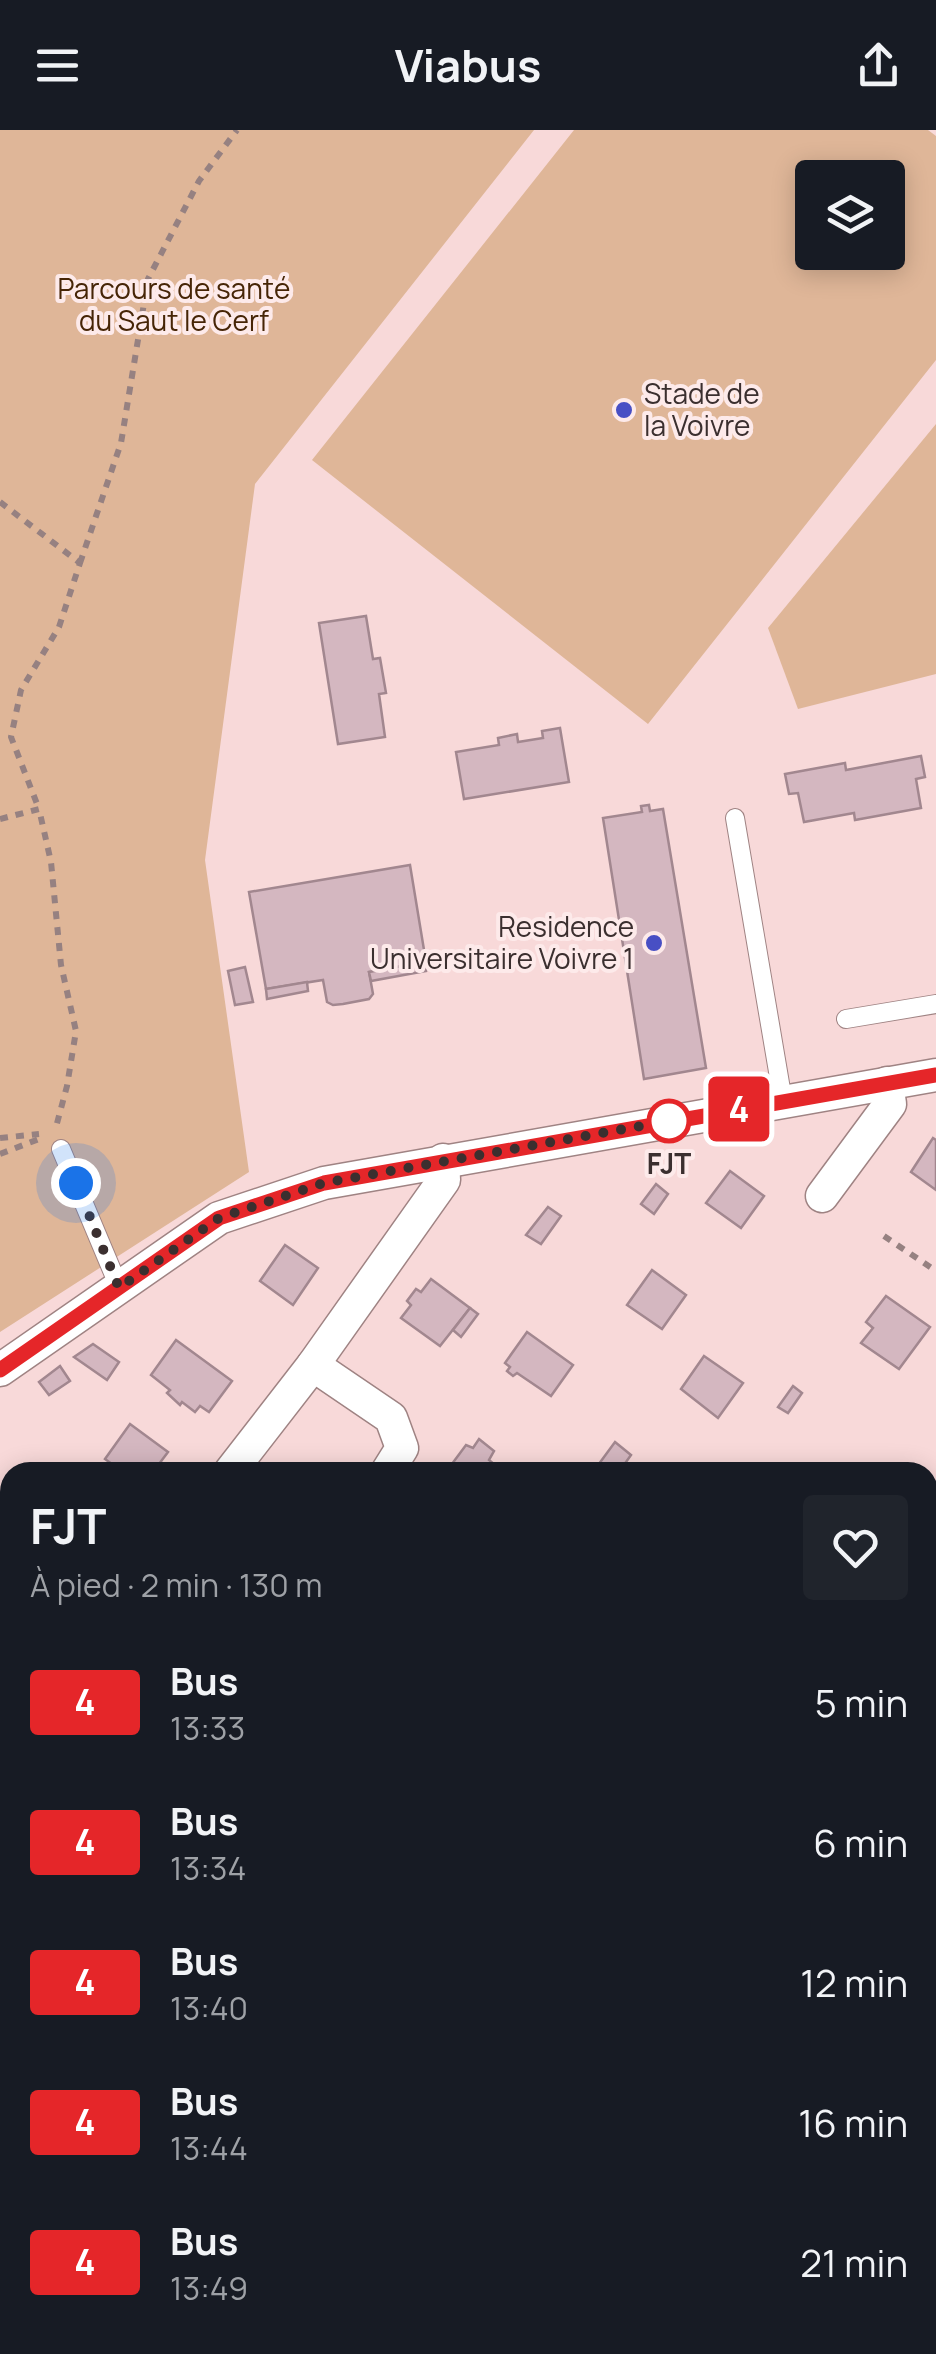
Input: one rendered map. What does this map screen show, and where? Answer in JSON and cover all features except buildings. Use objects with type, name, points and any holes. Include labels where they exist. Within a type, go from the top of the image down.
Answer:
[{"type":"street","points":[[0,1370],[219,1218],[324,1183],[936,1075]]},
{"type":"street","points":[[822,1196],[890,1104],[888,1084]]},
{"type":"street","points":[[238,1462],[444,1180],[443,1160]]},
{"type":"street","points":[[312,1365],[391,1418],[402,1448],[393,1462]]},
{"type":"lane","points":[[735,818],[783,1101]]},
{"type":"lane","points":[[846,1019],[936,1004]]},
{"type":"lane","points":[[61,1149],[119,1288]]},
{"type":"path","points":[[0,1154],[54,1133],[68,1086],[76,1031],[62,965],[51,862],[39,809],[11,738],[22,690],[59,627],[121,443],[148,279],[200,181],[237,130]]},
{"type":"path","points":[[0,502],[80,563]]},
{"type":"path","points":[[0,819],[39,809]]},
{"type":"path","points":[[884,1236],[936,1271]]},
{"type":"green space","name":"Parcours de santé du Saut le Cerf","points":[[0,130],[534,130],[255,484],[205,860],[249,1172],[0,1332]]},
{"type":"green space","name":"Stade de la Voivre","points":[[574,130],[928,130],[936,136],[936,360],[648,724],[312,460]]},
{"type":"green space","points":[[936,424],[936,674],[798,709],[768,628]]},
{"type":"bus line","name":"4","points":[[0,1370],[219,1218],[324,1183],[936,1075]]},
{"type":"place","name":"Stade de la Voivre","points":[[624,410]]},
{"type":"place","name":"Residence Universitaire Voivre 1","points":[[654,943]]},
{"type":"place","name":"FJT","points":[[669,1121]]},
{"type":"route","points":[[76,1183],[119,1288],[219,1218],[324,1183],[669,1121]]}]
